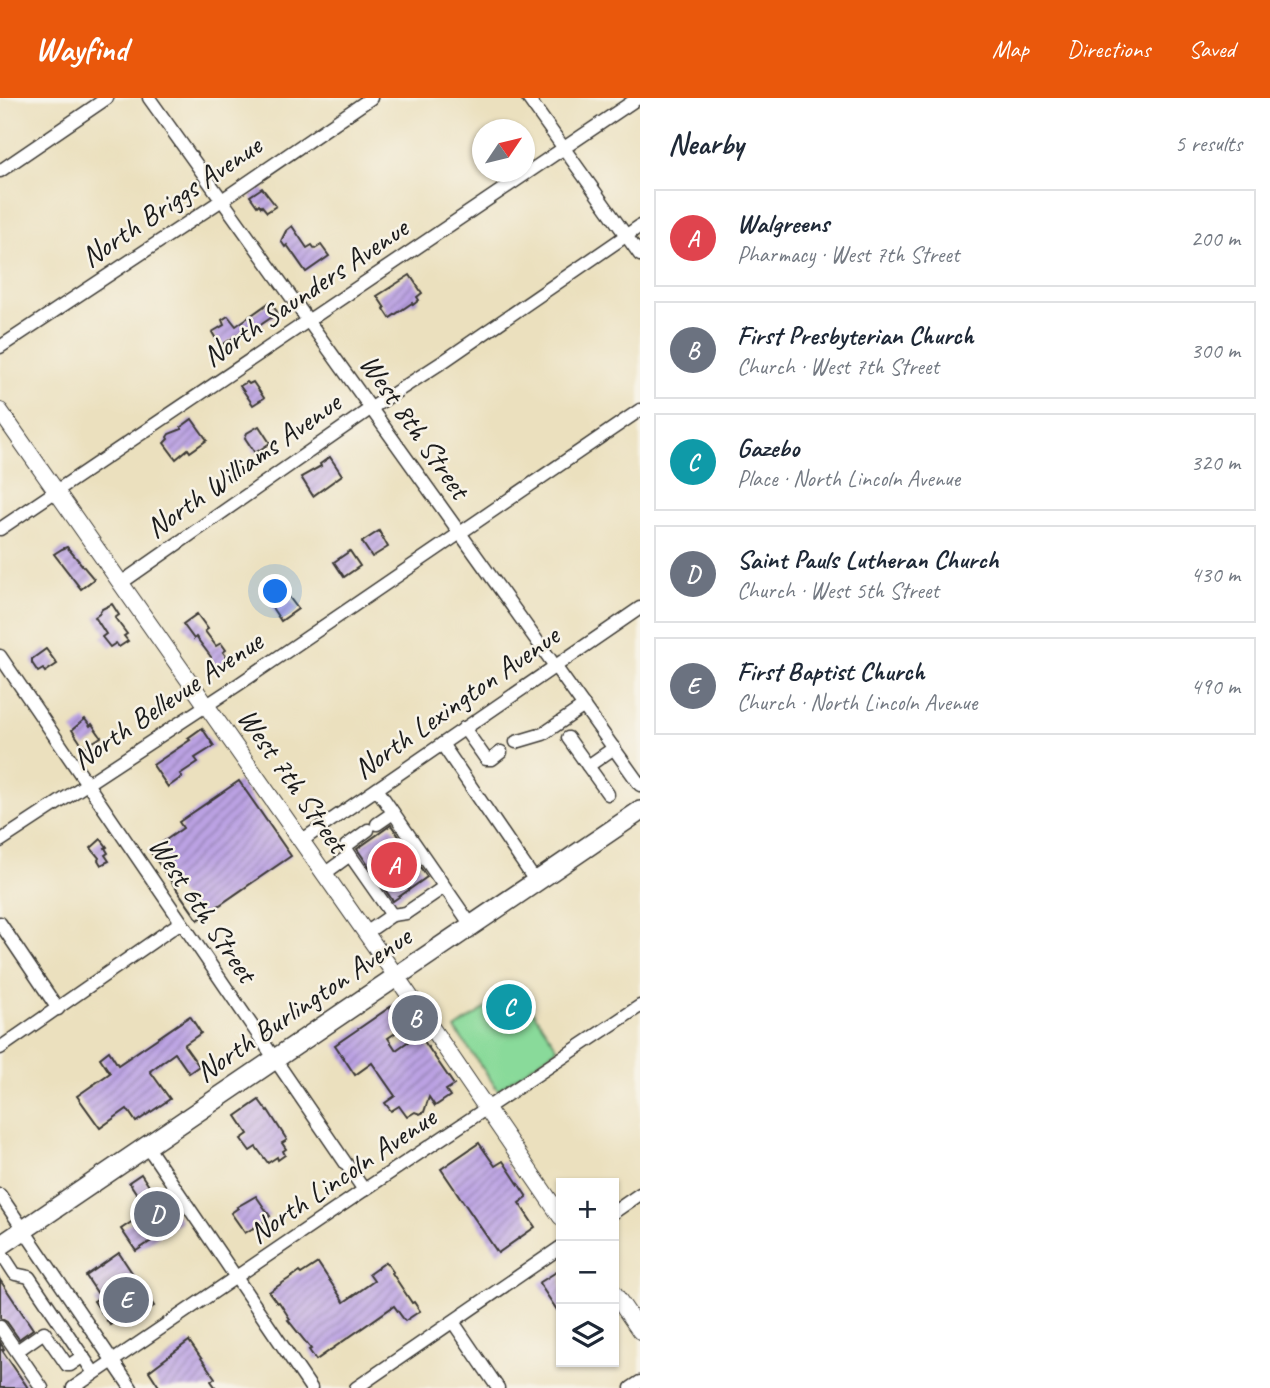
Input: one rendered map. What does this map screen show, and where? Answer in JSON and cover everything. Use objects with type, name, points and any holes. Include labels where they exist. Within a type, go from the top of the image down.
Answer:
[{"type":"highway","name":"North Burlington Avenue","points":[[0,1248],[640,811]]},
{"type":"main road","name":"West 7th Street","points":[[0,411],[396,976],[556,1210]]},
{"type":"main road","points":[[619,1300],[640,1331]]},
{"type":"street","points":[[0,170],[107,98]]},
{"type":"street","name":"West 8th Street","points":[[149,98],[640,785]]},
{"type":"street","name":"North Briggs Avenue","points":[[0,347],[371,98]]},
{"type":"street","points":[[528,98],[640,255]]},
{"type":"street","name":"North Saunders Avenue","points":[[0,529],[638,98]]},
{"type":"street","name":"North Williams Avenue","points":[[121,583],[370,409],[640,226]]},
{"type":"street","name":"North Bellevue Avenue","points":[[0,841],[207,706],[640,410]]},
{"type":"street","name":"North Lexington Avenue","points":[[301,841],[640,608]]},
{"type":"street","name":"West 6th Street","points":[[0,656],[364,1190]]},
{"type":"street","points":[[516,742],[542,734],[584,706]]},
{"type":"street","points":[[464,728],[486,759],[492,759],[501,752]]},
{"type":"street","points":[[568,738],[608,794]]},
{"type":"street","points":[[442,744],[536,882]]},
{"type":"street","points":[[588,766],[614,748]]},
{"type":"street","points":[[377,789],[471,925]]},
{"type":"street","points":[[392,915],[346,846],[393,813]]},
{"type":"street","points":[[324,874],[350,855]]},
{"type":"street","points":[[366,933],[392,915],[406,912],[444,887]]},
{"type":"street","points":[[0,1048],[181,922]]},
{"type":"street","points":[[0,923],[58,1009]]},
{"type":"street","name":"North Lincoln Avenue","points":[[73,1388],[640,1006]]},
{"type":"street","points":[[147,1146],[311,1388]]},
{"type":"street","points":[[619,1209],[640,1194]]},
{"type":"street","points":[[0,1195],[131,1388]]},
{"type":"street","points":[[0,1248],[15,1274],[29,1277],[94,1373]]},
{"type":"street","points":[[356,1388],[556,1250]]},
{"type":"street","points":[[17,1351],[44,1332],[49,1313],[70,1298]]},
{"type":"street","points":[[453,1322],[498,1388]]},
{"type":"street","points":[[0,1326],[42,1388]]},
{"type":"street","points":[[44,1332],[67,1365],[83,1356]]},
{"type":"street","points":[[631,1388],[640,1382]]},
{"type":"green space","points":[[516,987],[558,1048],[498,1090],[455,1029]]},
{"type":"building","points":[[262,188],[276,206],[267,212],[259,204],[257,206],[250,196]]},
{"type":"building","points":[[292,226],[307,248],[312,245],[315,249],[321,245],[329,256],[306,272],[287,245],[285,247],[281,241]]},
{"type":"building","points":[[410,275],[422,293],[417,297],[419,300],[390,318],[377,296]]},
{"type":"building","points":[[270,302],[278,313],[253,330],[251,327],[220,346],[212,332],[224,325],[222,320],[228,316],[236,326]]},
{"type":"building","points":[[253,382],[264,398],[253,405],[240,386]]},
{"type":"building","points":[[192,419],[207,440],[190,452],[188,449],[176,459],[164,443],[169,434],[182,429],[181,427]]},
{"type":"building","points":[[259,426],[270,443],[255,453],[245,438],[247,433]]},
{"type":"building","points":[[330,457],[342,475],[313,496],[301,477],[321,466],[320,464]]},
{"type":"building","points":[[379,531],[388,547],[372,557],[362,542]]},
{"type":"building","points":[[67,547],[94,579],[81,589],[54,554]]},
{"type":"building","points":[[350,551],[360,566],[344,577],[334,562]]},
{"type":"building","points":[[280,585],[298,609],[281,621],[271,606],[275,603],[268,593]]},
{"type":"building","points":[[112,604],[119,615],[115,618],[127,634],[124,636],[128,641],[119,647],[116,643],[110,647],[102,637],[106,634],[95,617],[102,609]]},
{"type":"building","points":[[197,614],[216,646],[221,643],[226,650],[223,652],[231,663],[220,670],[183,624]]},
{"type":"building","points":[[46,649],[57,664],[45,672],[43,669],[38,672],[32,659]]},
{"type":"building","points":[[85,719],[101,737],[85,747],[72,730]]},
{"type":"building","points":[[202,728],[214,746],[195,758],[198,762],[180,774],[182,777],[168,787],[153,765],[190,740],[188,738]]},
{"type":"building","points":[[239,781],[291,856],[198,920],[150,851],[183,828],[179,822]]},
{"type":"building","points":[[391,825],[427,877],[393,901],[357,849]]},
{"type":"building","points":[[101,839],[107,847],[105,848],[108,853],[105,855],[109,861],[101,865],[91,848]]},
{"type":"building","points":[[396,1003],[410,1023],[388,1038],[396,1050],[419,1034],[454,1085],[446,1090],[450,1096],[435,1106],[429,1097],[424,1112],[415,1112],[407,1117],[399,1106],[391,1111],[385,1103],[395,1096],[372,1063],[355,1075],[335,1045]]},
{"type":"building","points":[[190,1016],[201,1033],[184,1045],[199,1066],[189,1073],[175,1053],[150,1071],[170,1099],[136,1122],[127,1109],[100,1128],[77,1096],[110,1073],[100,1058],[109,1051],[118,1065]]},
{"type":"building","points":[[259,1100],[287,1140],[282,1143],[286,1149],[283,1151],[285,1155],[268,1163],[256,1147],[250,1151],[241,1139],[248,1134],[236,1116]]},
{"type":"building","points":[[479,1143],[495,1166],[503,1161],[527,1197],[519,1203],[535,1227],[498,1253],[441,1169]]},
{"type":"building","points":[[141,1174],[163,1207],[169,1203],[181,1221],[136,1251],[121,1229],[148,1211],[129,1182]]},
{"type":"building","points":[[256,1196],[270,1216],[245,1233],[231,1213]]},
{"type":"building","points":[[119,1253],[154,1306],[131,1321],[126,1314],[110,1325],[94,1301],[100,1297],[86,1276]]},
{"type":"building","points":[[386,1262],[420,1311],[405,1321],[394,1306],[316,1360],[279,1302],[277,1303],[269,1292],[318,1263],[344,1302],[374,1281],[369,1274]]},
{"type":"building","points":[[556,1272],[556,1308],[539,1283]]},
{"type":"building","points":[[0,1280],[33,1329],[19,1339],[7,1322],[0,1318]]},
{"type":"building","points":[[189,1341],[215,1378],[211,1381],[216,1388],[160,1388],[149,1371]]},
{"type":"building","points":[[0,1342],[4,1349],[2,1350],[28,1388],[0,1388]]},
{"type":"place","name":"Walgreens","points":[[394,865]]},
{"type":"place","name":"Gazebo","points":[[509,1007]]},
{"type":"place","name":"First Presbyterian Church","points":[[415,1018]]},
{"type":"place","name":"Saint Pauls Lutheran Church","points":[[157,1214]]},
{"type":"place","name":"First Baptist Church","points":[[126,1300]]}]
